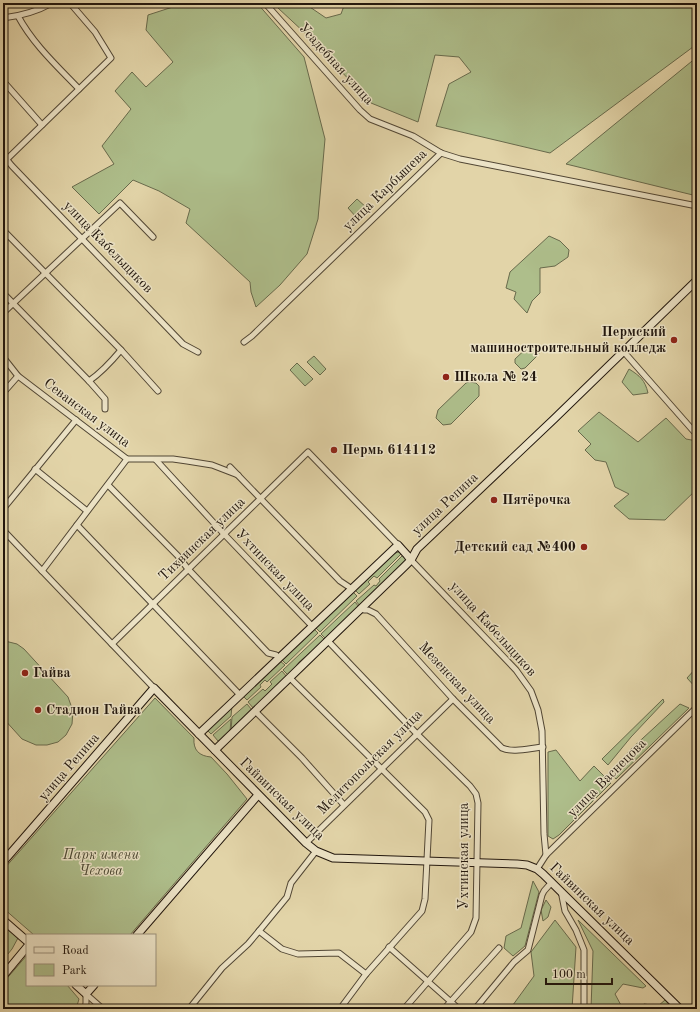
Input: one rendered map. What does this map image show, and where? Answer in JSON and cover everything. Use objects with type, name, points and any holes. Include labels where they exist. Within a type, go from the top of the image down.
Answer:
[{"type":"main road","name":"улица Репина","points":[[215,750],[411,560],[417,549],[624,352],[697,280]]},
{"type":"main road","name":"улица Репина","points":[[199,734],[398,545]]},
{"type":"main road","name":"улица Кабельщиков","points":[[398,545],[411,560]]},
{"type":"main road","points":[[404,552],[410,552],[417,549]]},
{"type":"main road","name":"улица Репина","points":[[3,862],[154,688]]},
{"type":"main road","name":"Гайвинская улица","points":[[154,688],[258,795],[316,852],[333,858],[517,864],[537,870],[552,882],[680,1009]]},
{"type":"main road","points":[[137,934],[258,795]]},
{"type":"main road","points":[[3,920],[26,940]]},
{"type":"main road","points":[[3,976],[26,949]]},
{"type":"main road","points":[[77,986],[86,994],[93,986]]},
{"type":"street","points":[[3,18],[18,16],[40,10],[52,3]]},
{"type":"street","points":[[4,159],[42,125],[111,58],[96,32],[70,3]]},
{"type":"street","name":"Усадебная улица","points":[[265,3],[360,110],[370,118],[413,136],[440,153]]},
{"type":"street","points":[[18,16],[30,36],[79,89]]},
{"type":"street","points":[[3,82],[42,125]]},
{"type":"street","name":"улица Карбышева","points":[[244,342],[252,336],[440,153],[495,167],[531,172],[697,206]]},
{"type":"street","name":"улица Кабельщиков","points":[[4,159],[183,344],[198,352]]},
{"type":"street","points":[[3,313],[120,203],[153,237]]},
{"type":"street","points":[[3,230],[121,350],[158,391]]},
{"type":"street","points":[[3,293],[89,380],[105,399],[105,409]]},
{"type":"street","points":[[89,380],[101,372],[121,350]]},
{"type":"street","points":[[624,352],[697,435]]},
{"type":"street","name":"Севанская улица","points":[[3,357],[18,376],[127,459],[172,459],[212,465],[238,474]]},
{"type":"street","points":[[3,393],[18,376]]},
{"type":"street","points":[[3,509],[76,420]]},
{"type":"street","name":"улица Кабельщиков","points":[[308,452],[398,545]]},
{"type":"street","name":"Тихвинская улица","points":[[112,644],[308,452]]},
{"type":"street","points":[[42,571],[127,459]]},
{"type":"street","name":"Ухтинская улица","points":[[156,460],[312,626]]},
{"type":"street","points":[[230,467],[340,582],[349,586]]},
{"type":"street","points":[[35,469],[87,511]]},
{"type":"street","points":[[108,485],[178,556],[188,569],[268,652],[276,655]]},
{"type":"street","points":[[77,525],[240,695]]},
{"type":"street","name":"Гайвинская улица","points":[[3,530],[154,688]]},
{"type":"street","name":"улица Кабельщиков","points":[[411,560],[516,670],[531,691],[538,710],[542,731],[544,834],[546,855]]},
{"type":"street","name":"Мезенская улица","points":[[364,610],[368,610],[376,614],[454,699],[502,748],[512,750],[543,747]]},
{"type":"street","name":"Ухтинская улица","points":[[328,641],[417,734],[470,786],[476,794],[478,803],[476,918],[471,932],[404,1009]]},
{"type":"street","points":[[292,680],[425,812],[428,820],[425,899],[422,911],[366,974],[340,1009]]},
{"type":"street","name":"Мелитопольская улица","points":[[306,843],[454,699]]},
{"type":"street","name":"улица Васнецова","points":[[537,870],[546,855],[697,707]]},
{"type":"street","points":[[255,712],[302,758],[344,805]]},
{"type":"street","points":[[189,1009],[222,968],[248,944],[287,897],[291,883],[316,852]]},
{"type":"street","points":[[475,1009],[514,962],[528,950],[540,900],[544,891],[552,882]]},
{"type":"street","points":[[561,891],[565,911],[576,930],[584,950],[584,1009]]},
{"type":"street","points":[[259,931],[282,949],[296,953],[339,953],[366,974]]},
{"type":"street","points":[[389,947],[459,1009]]},
{"type":"street","points":[[444,1009],[499,948]]},
{"type":"street","points":[[85,1009],[86,994]]},
{"type":"street","points":[[86,994],[103,1009]]},
{"type":"green space","points":[[185,3],[204,6],[203,3],[257,3],[304,57],[325,139],[318,219],[307,254],[280,285],[256,307],[251,292],[250,282],[186,223],[190,209],[159,191],[133,180],[99,214],[72,187],[114,164],[102,146],[131,109],[115,91],[132,72],[146,87],[173,62],[146,30],[148,15]]},
{"type":"green space","points":[[275,3],[304,3],[326,18],[341,14],[345,3],[697,3],[697,44],[550,153],[436,126],[449,84],[471,72],[459,57],[435,55],[418,122],[371,103],[306,34],[278,8]]},
{"type":"green space","points":[[697,57],[697,196],[566,164]]},
{"type":"green space","points":[[357,199],[367,208],[357,218],[348,208]]},
{"type":"green space","points":[[549,236],[560,241],[569,250],[568,257],[555,266],[540,268],[540,293],[532,301],[527,313],[514,299],[516,292],[506,288],[510,272]]},
{"type":"green space","points":[[530,345],[534,345],[539,351],[539,354],[525,368],[521,369],[515,363],[515,359]]},
{"type":"green space","points":[[314,356],[326,369],[320,375],[307,362]]},
{"type":"green space","points":[[297,363],[313,379],[305,386],[290,370]]},
{"type":"green space","points":[[629,369],[642,379],[648,393],[633,395],[622,382]]},
{"type":"green space","points":[[466,383],[476,383],[479,386],[479,396],[451,424],[443,425],[436,418],[438,410]]},
{"type":"green space","points":[[599,412],[638,442],[666,418],[686,439],[697,441],[697,489],[665,520],[629,519],[614,506],[629,494],[615,487],[606,462],[595,460],[585,450],[591,444],[578,431]]},
{"type":"green space","points":[[395,553],[402,553],[377,578],[374,576],[368,582],[370,584],[359,594],[355,590]]},
{"type":"green space","points":[[403,555],[406,559],[405,562],[360,606],[356,601],[374,585],[376,586],[380,581],[379,579]]},
{"type":"green space","points":[[353,592],[357,596],[320,632],[315,627]]},
{"type":"green space","points":[[355,602],[359,607],[326,639],[321,634]]},
{"type":"green space","points":[[314,629],[318,633],[286,664],[282,660]]},
{"type":"green space","points":[[320,635],[325,640],[299,662],[289,676],[283,670]]},
{"type":"green space","name":"Гайва","points":[[5,641],[17,644],[24,649],[68,697],[73,711],[72,724],[66,735],[58,742],[47,745],[36,745],[22,739],[3,718],[3,642]]},
{"type":"green space","points":[[280,661],[285,665],[267,682],[265,680],[260,685],[261,687],[247,700],[243,696]]},
{"type":"green space","points":[[697,667],[697,689],[687,678]]},
{"type":"green space","points":[[282,671],[287,677],[254,709],[248,702],[263,689],[265,691],[272,684],[270,682]]},
{"type":"green space","name":"Парк имени Чехова","points":[[155,698],[194,738],[195,746],[198,752],[211,757],[247,799],[131,934],[33,934],[3,908],[3,870]]},
{"type":"green space","points":[[663,699],[664,702],[631,737],[608,765],[602,759]]},
{"type":"green space","points":[[247,704],[252,710],[231,731],[232,717]]},
{"type":"green space","points":[[680,704],[689,708],[616,779],[611,774],[630,750]]},
{"type":"green space","points":[[232,706],[231,716],[211,734],[207,730]]},
{"type":"green space","points":[[231,719],[230,732],[218,741],[213,735]]},
{"type":"green space","points":[[556,750],[580,781],[594,766],[611,783],[559,835],[553,839],[548,836],[548,752]]},
{"type":"green space","points":[[533,881],[539,892],[525,946],[513,956],[504,948],[506,936],[521,928]]},
{"type":"green space","points":[[546,900],[551,907],[548,917],[543,921],[541,910]]},
{"type":"green space","points":[[555,920],[576,947],[572,1009],[510,1009],[534,976],[531,952]]},
{"type":"green space","points":[[578,920],[646,986],[643,988],[623,984],[615,994],[623,1009],[591,1009],[593,951]]},
{"type":"green space","points":[[3,925],[18,938],[12,949],[3,960]]},
{"type":"green space","points":[[26,956],[26,986],[68,986],[79,999],[76,1009],[3,1009],[3,983]]},
{"type":"green space","points":[[665,1000],[673,1009],[638,1009],[644,1004],[658,1006]]},
{"type":"place","name":"Пермский машиностроительный колледж","points":[[674,340]]},
{"type":"place","name":"Школа № 24","points":[[446,377]]},
{"type":"place","name":"Пермь 614112","points":[[334,450]]},
{"type":"place","name":"Пятёрочка","points":[[494,500]]},
{"type":"place","name":"Детский сад №400","points":[[584,547]]},
{"type":"place","name":"Гайва","points":[[25,673]]},
{"type":"place","name":"Стадион Гайва","points":[[38,710]]}]
